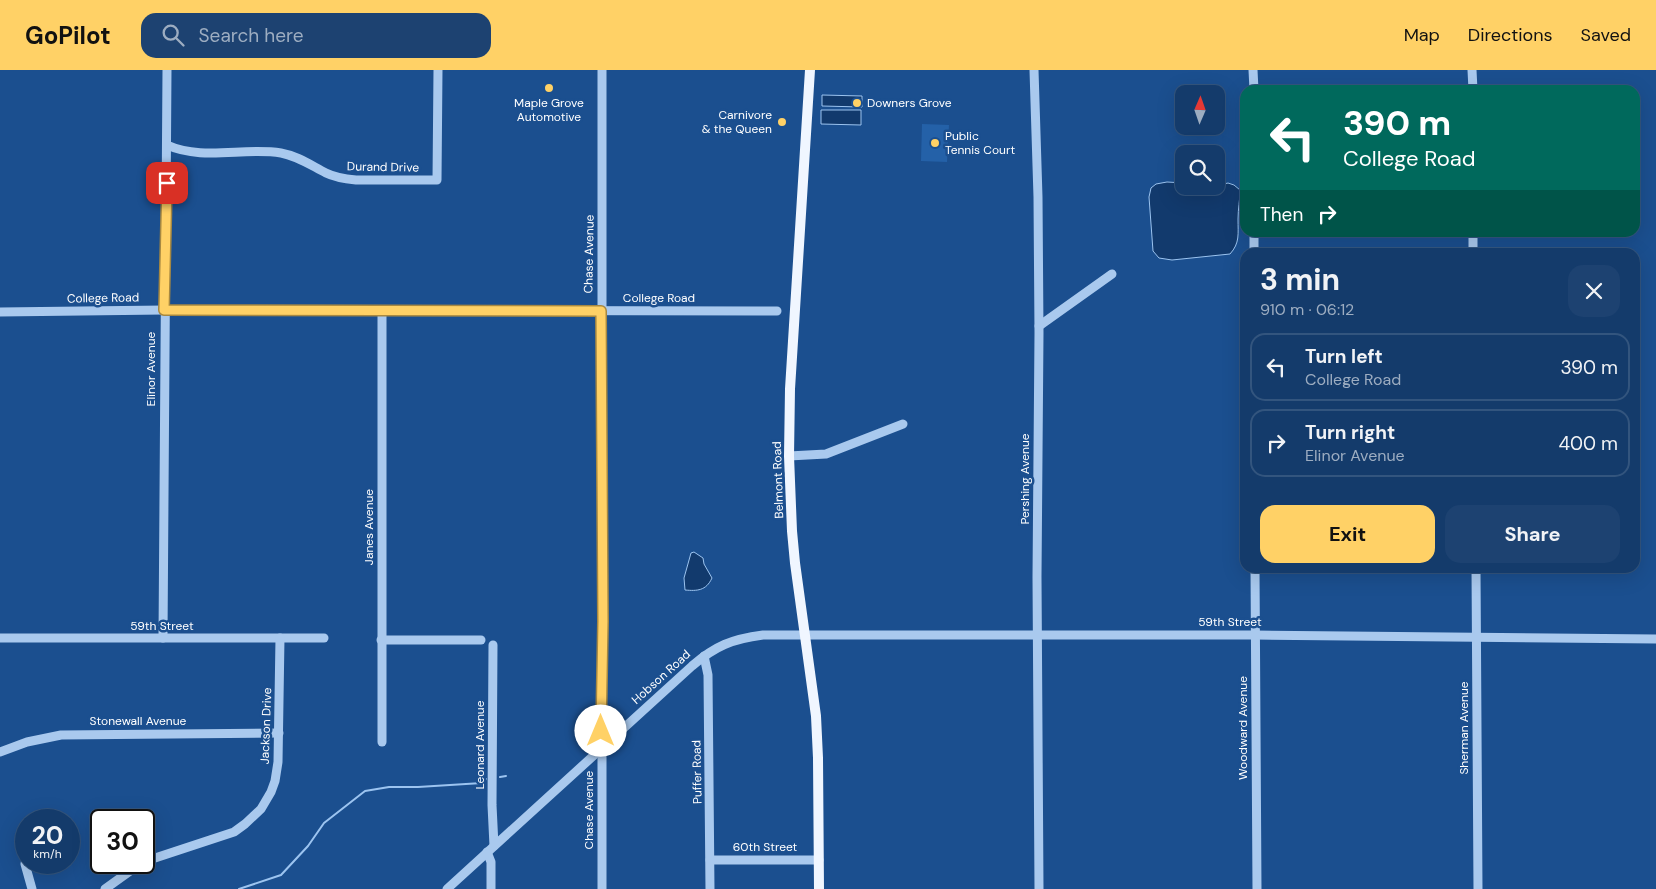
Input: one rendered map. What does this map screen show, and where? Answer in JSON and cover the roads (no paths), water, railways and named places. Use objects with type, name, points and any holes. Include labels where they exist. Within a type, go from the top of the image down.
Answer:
[{"type":"main road","name":"Belmont Road","points":[[810,70],[790,389],[789,456],[792,531],[816,724],[819,889]]},
{"type":"street","name":"Elinor Avenue","points":[[163,638],[167,70]]},
{"type":"street","name":"Durand Drive","points":[[167,144],[190,152],[282,153],[298,158],[335,177],[356,180],[437,180],[438,70]]},
{"type":"street","name":"Chase Avenue","points":[[602,70],[602,889]]},
{"type":"street","name":"Pershing Avenue","points":[[1034,70],[1038,188],[1039,326],[1039,889]]},
{"type":"street","points":[[1254,70],[1254,85]]},
{"type":"street","points":[[1472,70],[1472,85]]},
{"type":"street","points":[[1039,326],[1112,274]]},
{"type":"street","name":"College Road","points":[[0,312],[164,310],[382,312],[777,311]]},
{"type":"street","name":"Janes Avenue","points":[[382,312],[382,742]]},
{"type":"street","points":[[789,456],[826,454],[903,424]]},
{"type":"street","name":"Woodward Avenue","points":[[1255,573],[1257,889]]},
{"type":"street","name":"Sherman Avenue","points":[[1476,573],[1478,889]]},
{"type":"street","name":"Hobson Road","points":[[447,889],[704,656],[724,644],[737,639],[763,635],[804,635]]},
{"type":"street","name":"59th Street","points":[[804,635],[1255,635],[1656,638]]},
{"type":"street","name":"59th Street","points":[[0,638],[324,638]]},
{"type":"street","name":"Jackson Drive","points":[[155,858],[225,835],[245,824],[266,803],[275,782],[278,762],[280,638]]},
{"type":"street","points":[[381,640],[481,640]]},
{"type":"street","name":"Leonard Avenue","points":[[491,889],[493,645]]},
{"type":"street","name":"Puffer Road","points":[[704,656],[708,675],[710,889]]},
{"type":"street","name":"Stonewall Avenue","points":[[0,752],[36,739],[68,734],[279,733]]},
{"type":"street","name":"60th Street","points":[[710,860],[819,860]]},
{"type":"street","points":[[28,874],[32,889]]},
{"type":"street","name":"Jackson Drive","points":[[105,889],[126,874]]},
{"type":"waterway","points":[[500,777],[506,776]]},
{"type":"waterway","points":[[239,889],[281,875],[308,846],[324,823],[365,791],[389,787],[482,783],[486,779]]},
{"type":"place","name":"Maple Grove Automotive","points":[[549,88]]},
{"type":"place","name":"Downers Grove","points":[[857,103]]},
{"type":"place","name":"Carnivore & the Queen","points":[[782,122]]},
{"type":"place","name":"Public Tennis Court","points":[[935,143]]}]
